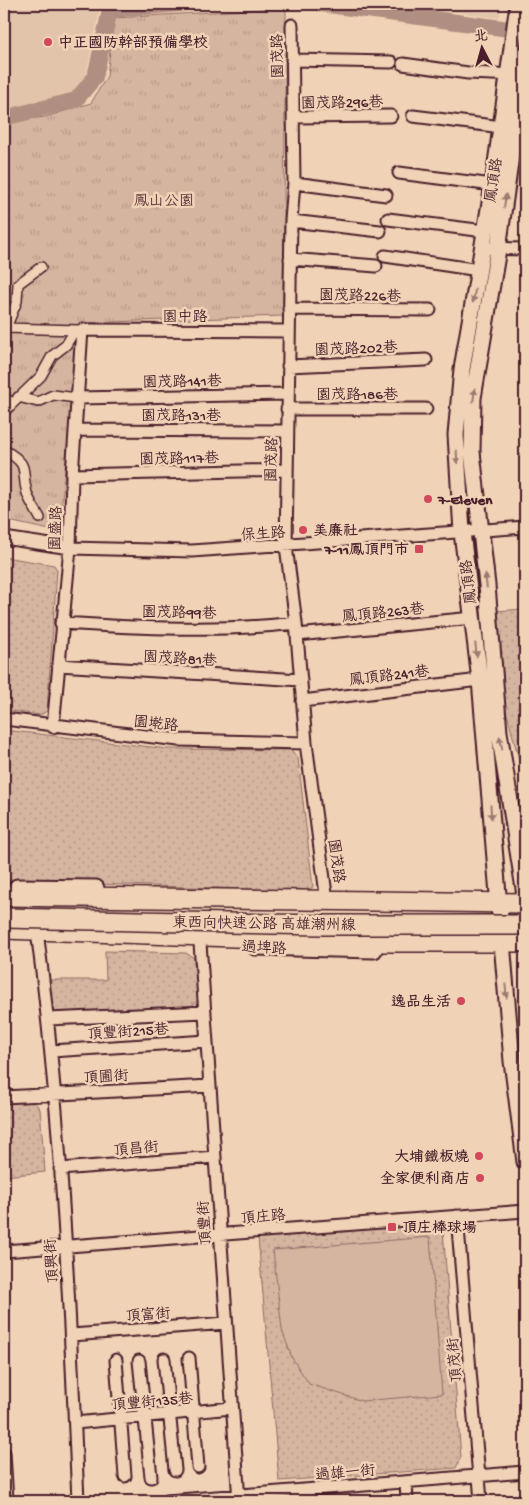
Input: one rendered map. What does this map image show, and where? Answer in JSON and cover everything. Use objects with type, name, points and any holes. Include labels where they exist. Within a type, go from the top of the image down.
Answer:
[{"type":"highway","points":[[4,896],[375,901],[499,900],[525,903]]},
{"type":"highway","name":"東西向快速公路 高雄潮州線","points":[[4,907],[525,913]]},
{"type":"highway","name":"東西向快速公路 高雄潮州線","points":[[4,918],[320,925],[525,925]]},
{"type":"highway","points":[[4,929],[503,946],[525,942]]},
{"type":"main road","name":"鳳頂路","points":[[518,10],[513,44],[519,75]]},
{"type":"main road","name":"鳳頂路","points":[[525,55],[519,75],[498,249],[473,398],[472,452],[487,585],[499,732],[525,896]]},
{"type":"main road","name":"鳳頂路","points":[[514,124],[493,185],[457,403],[456,435],[462,532],[480,680],[512,1061],[525,1162]]},
{"type":"main road","points":[[4,887],[499,900],[525,896]]},
{"type":"main road","name":"過埤路","points":[[4,937],[200,943],[321,950],[503,946],[525,950]]},
{"type":"street","name":"園茂路","points":[[292,25],[294,183],[291,221],[287,394],[286,546],[296,629],[306,743],[326,894]]},
{"type":"street","points":[[292,60],[391,62]]},
{"type":"street","points":[[403,64],[468,73],[519,75]]},
{"type":"street","name":"園茂路296巷","points":[[293,117],[391,116]]},
{"type":"street","points":[[413,116],[514,124]]},
{"type":"street","points":[[399,173],[493,185]]},
{"type":"street","points":[[294,183],[386,195]]},
{"type":"street","points":[[388,219],[485,230]]},
{"type":"street","points":[[291,221],[380,231]]},
{"type":"street","points":[[482,248],[525,249]]},
{"type":"street","points":[[385,256],[479,270]]},
{"type":"street","points":[[290,259],[376,266]]},
{"type":"street","points":[[41,267],[18,284],[16,301],[5,328],[78,330]]},
{"type":"street","name":"園茂路226巷","points":[[289,309],[430,310]]},
{"type":"street","points":[[4,412],[41,376],[52,356],[66,345],[78,330]]},
{"type":"street","name":"園中路","points":[[78,330],[289,331]]},
{"type":"street","name":"園盛路","points":[[53,727],[61,623],[70,548],[78,330]]},
{"type":"street","name":"園茂路202巷","points":[[288,366],[426,360]]},
{"type":"street","name":"園茂路141巷","points":[[77,398],[287,394]]},
{"type":"street","points":[[4,397],[38,402],[53,395],[77,398]]},
{"type":"street","name":"園茂路186巷","points":[[287,409],[426,409]]},
{"type":"street","name":"園茂路131巷","points":[[75,430],[287,431]]},
{"type":"street","points":[[4,450],[14,456],[25,468],[27,493],[40,518]]},
{"type":"street","name":"園茂路117巷","points":[[72,476],[286,470]]},
{"type":"street","name":"保生路","points":[[4,538],[70,548],[192,552],[525,527]]},
{"type":"street","name":"鳳頂路263巷","points":[[296,629],[473,618]]},
{"type":"street","name":"園茂路99巷","points":[[61,623],[183,629],[262,627],[296,629]]},
{"type":"street","name":"園茂路81巷","points":[[58,665],[300,680]]},
{"type":"street","name":"鳳頂路241巷","points":[[302,701],[480,680]]},
{"type":"street","name":"園墘路","points":[[4,719],[53,727],[179,740],[306,743]]},
{"type":"street","name":"頂興街","points":[[38,938],[55,1094],[72,1335],[78,1501]]},
{"type":"street","name":"頂豐街","points":[[200,943],[239,1499]]},
{"type":"street","points":[[48,1019],[205,1012]]},
{"type":"street","name":"頂豐街215巷","points":[[51,1051],[207,1040]]},
{"type":"street","name":"頂圃街","points":[[4,1096],[210,1086]]},
{"type":"street","name":"頂昌街","points":[[60,1169],[215,1157]]},
{"type":"street","name":"頂庄路","points":[[4,1251],[525,1211]]},
{"type":"street","name":"頂茂街","points":[[457,1216],[481,1501]]},
{"type":"street","name":"頂富街","points":[[72,1335],[226,1323]]},
{"type":"street","points":[[189,1358],[198,1467]]},
{"type":"street","points":[[164,1359],[175,1470]]},
{"type":"street","points":[[116,1360],[125,1476]]},
{"type":"street","points":[[139,1361],[152,1477]]},
{"type":"street","name":"頂豐街135巷","points":[[75,1423],[232,1408]]},
{"type":"street","points":[[4,1453],[7,1501]]},
{"type":"street","name":"過雄一街","points":[[167,1501],[300,1496],[406,1482],[525,1472]]},
{"type":"street","points":[[406,1482],[407,1501]]},
{"type":"shaded area","name":"中正國防幹部預備學校","points":[[4,4],[101,4],[85,80],[74,92],[13,111],[4,109]]},
{"type":"shaded area","points":[[401,4],[502,4],[499,18]]},
{"type":"green space","name":"鳳山公園","points":[[286,9],[283,316],[79,323],[59,532],[4,520],[4,122],[45,117],[91,103],[107,76],[114,18]]},
{"type":"green space","points":[[4,557],[54,565],[57,570],[47,711],[40,715],[4,710]]},
{"type":"green space","points":[[525,609],[525,782],[504,703],[496,611]]},
{"type":"green space","points":[[4,730],[168,749],[291,750],[298,758],[313,887],[306,891],[4,881]]},
{"type":"green space","points":[[105,951],[186,953],[194,958],[199,1000],[191,1006],[58,1016],[53,1012],[49,980],[106,980]]},
{"type":"green space","points":[[33,1100],[40,1109],[45,1172],[4,1176],[4,1102]]},
{"type":"green space","points":[[435,1225],[443,1230],[461,1457],[456,1468],[279,1481],[258,1237]]},
{"type":"green space","points":[[430,1237],[442,1394],[362,1401],[309,1384],[292,1358],[282,1330],[273,1250]]},
{"type":"waterway","points":[[4,118],[76,100],[95,77],[110,10],[180,4]]},
{"type":"waterway","points":[[321,4],[525,31]]},
{"type":"place","name":"中正國防幹部預備學校","points":[[48,42]]},
{"type":"place","name":"7-Eleven","points":[[428,499]]},
{"type":"place","name":"美廉社","points":[[303,530]]},
{"type":"place","name":"7-11鳳頂門市","points":[[419,549]]},
{"type":"place","name":"逸品生活","points":[[461,1001]]},
{"type":"place","name":"大埔鐵板燒","points":[[479,1156]]},
{"type":"place","name":"全家便利商店","points":[[480,1178]]},
{"type":"place","name":"頂庄棒球場","points":[[392,1227]]}]
